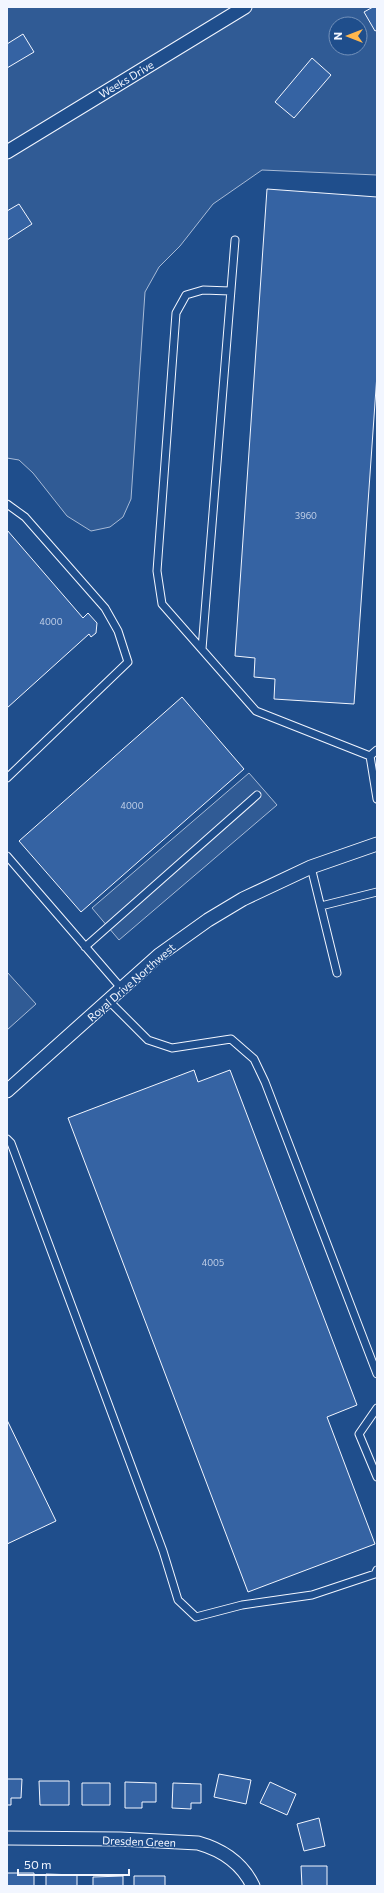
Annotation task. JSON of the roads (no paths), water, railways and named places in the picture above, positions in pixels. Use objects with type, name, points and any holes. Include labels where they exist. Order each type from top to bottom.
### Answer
[{"type":"street","name":"Weeks Drive","points":[[7,152],[245,7]]},
{"type":"street","name":"Royal Drive Northwest","points":[[7,1091],[159,955],[208,920],[243,899],[311,867],[377,844]]},
{"type":"street","name":"Dresden Green","points":[[7,1838],[198,1843],[210,1846],[225,1854],[240,1866],[254,1886]]},
{"type":"lane","points":[[202,649],[234,240]]},
{"type":"lane","points":[[230,291],[203,290],[186,295],[176,314],[157,571],[162,604],[256,711],[370,756]]},
{"type":"lane","points":[[7,504],[25,517],[105,608],[118,631],[128,662],[7,778]]},
{"type":"lane","points":[[370,756],[377,750]]},
{"type":"lane","points":[[370,756],[377,799]]},
{"type":"lane","points":[[85,947],[257,795]]},
{"type":"lane","points":[[7,856],[122,989]]},
{"type":"lane","points":[[311,867],[337,973]]},
{"type":"lane","points":[[321,906],[377,892]]},
{"type":"lane","points":[[108,1001],[148,1040],[172,1048],[231,1039],[254,1059],[268,1090],[377,1374]]},
{"type":"lane","points":[[7,1139],[11,1143],[163,1551],[178,1600],[196,1617],[242,1605],[312,1595],[375,1574],[377,1570]]},
{"type":"lane","points":[[377,1408],[359,1434],[377,1477]]}]
